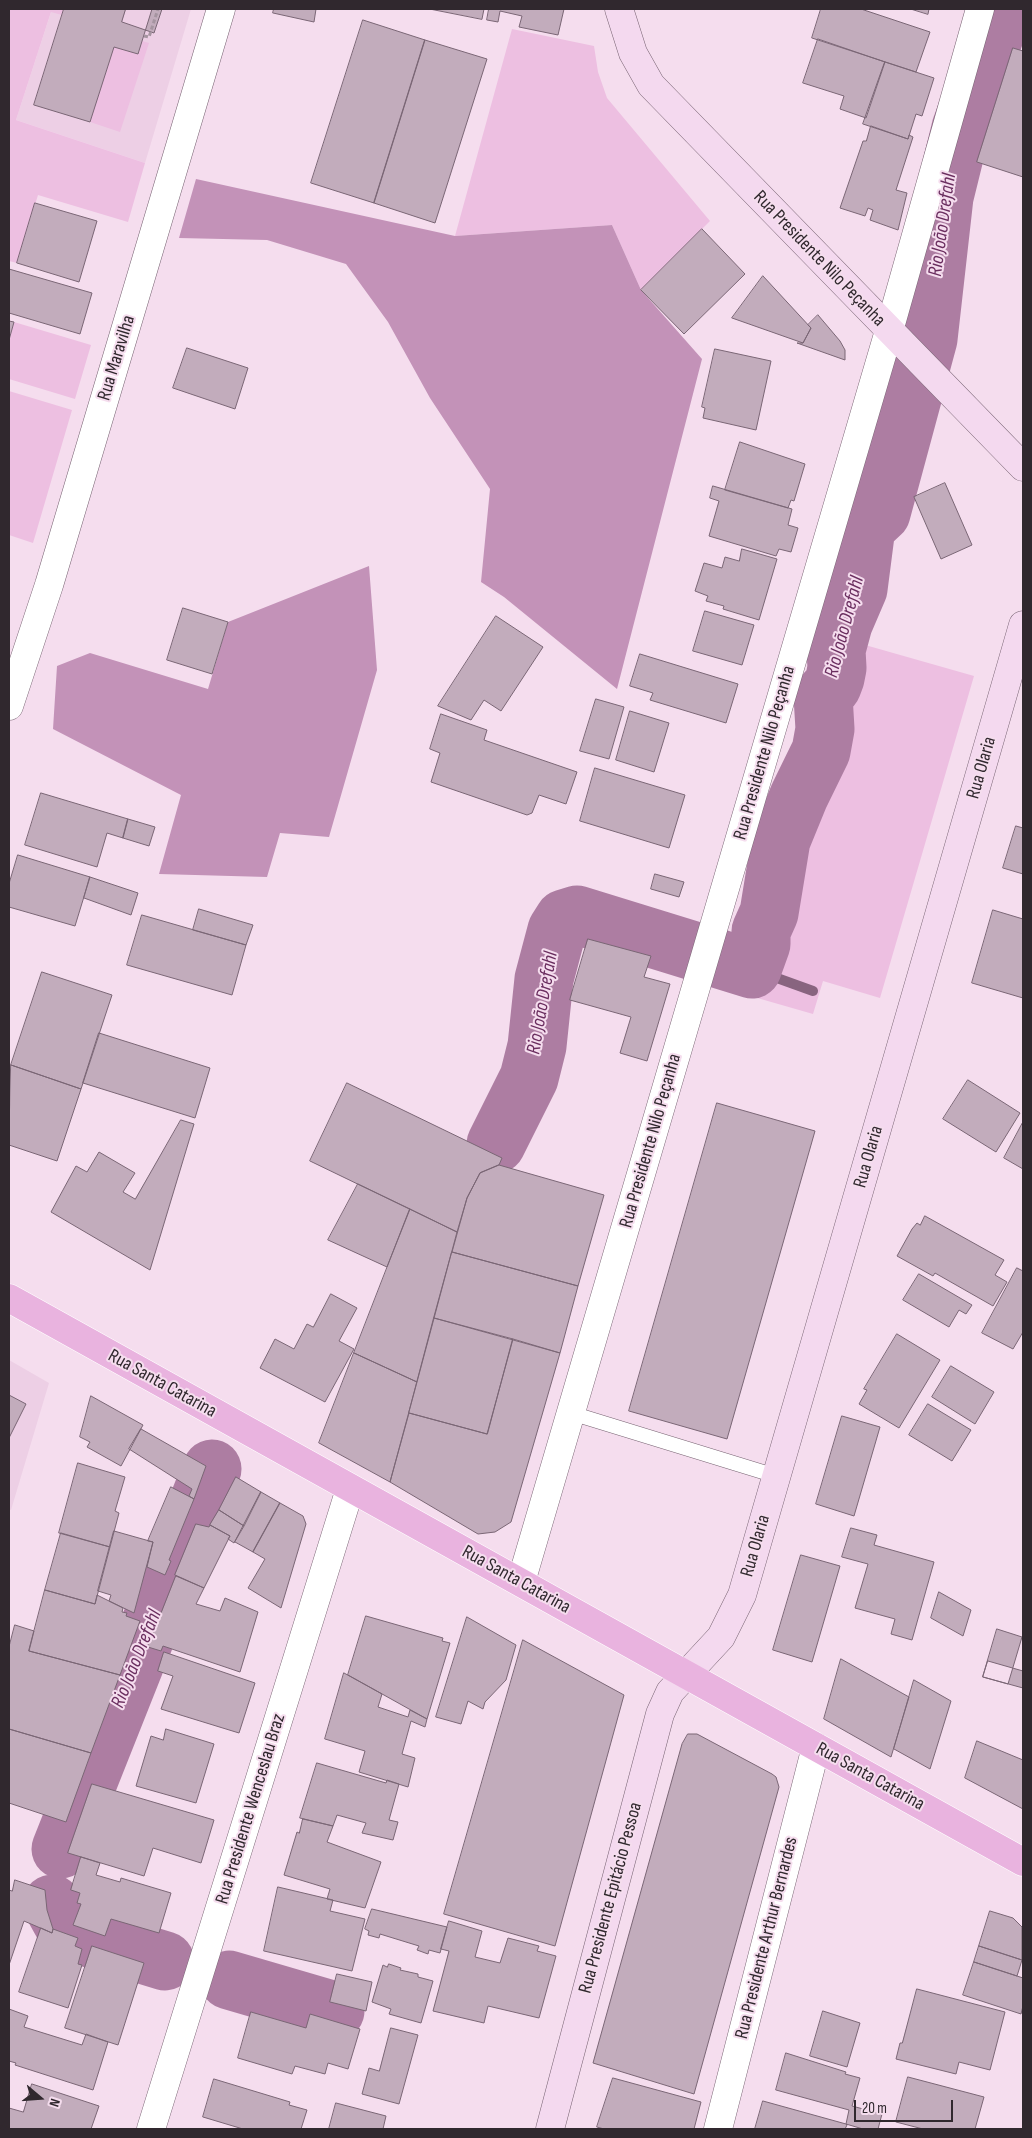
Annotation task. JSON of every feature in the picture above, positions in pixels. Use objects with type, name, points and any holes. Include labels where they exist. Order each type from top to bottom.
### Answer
[{"type":"main road","name":"Rua Santa Catarina","points":[[9,1298],[1023,1862]]},
{"type":"street","name":"Rua Maravilha","points":[[9,706],[49,585],[221,9]]},
{"type":"street","name":"Rua Presidente Nilo Peçanha","points":[[521,1582],[889,331],[651,85],[632,53],[619,9]]},
{"type":"street","points":[[980,9],[889,331],[1023,467]]},
{"type":"street","name":"Rua Olaria","points":[[687,1674],[721,1637],[742,1595],[1023,626]]},
{"type":"street","name":"Rua Presidente Wenceslau Braz","points":[[152,2129],[350,1489]]},
{"type":"street","name":"Rua Presidente Epitácio Pessoa","points":[[550,2129],[660,1714],[670,1692],[687,1674]]},
{"type":"street","name":"Rua Presidente Arthur Bernardes","points":[[718,2129],[816,1747]]},
{"type":"lane","points":[[571,1414],[776,1476]]},
{"type":"path","points":[[144,36],[149,38],[158,9]]},
{"type":"shaded area","points":[[9,9],[64,9],[62,15],[51,12],[16,120],[145,163],[128,222],[38,195],[17,263],[9,261]]},
{"type":"shaded area","points":[[52,9],[191,9],[145,163],[16,120]]},
{"type":"shaded area","points":[[512,29],[594,46],[598,72],[607,98],[710,221],[641,290],[612,225],[455,236]]},
{"type":"shaded area","points":[[142,41],[149,43],[120,132],[90,122],[114,47],[138,54]]},
{"type":"shaded area","points":[[196,179],[455,236],[612,225],[641,290],[702,359],[617,689],[504,597],[481,582],[490,489],[430,398],[388,322],[346,264],[267,240],[179,238]]},
{"type":"shaded area","points":[[14,322],[91,345],[75,399],[9,379],[9,340]]},
{"type":"shaded area","points":[[9,391],[72,410],[33,543],[9,535]]},
{"type":"shaded area","points":[[369,566],[377,670],[329,837],[280,833],[267,877],[159,874],[181,795],[53,729],[57,666],[90,653],[208,689],[228,622]]},
{"type":"shaded area","points":[[830,635],[974,676],[880,998],[823,981],[813,1014],[726,989]]},
{"type":"shaded area","points":[[9,1360],[49,1383],[11,1510],[9,1509]]},
{"type":"building","points":[[64,9],[152,9],[138,54],[114,47],[90,122],[34,105]]},
{"type":"building","points":[[126,9],[162,9],[154,33],[122,22]]},
{"type":"building","points":[[274,9],[316,9],[314,22],[273,13]]},
{"type":"building","points":[[430,9],[484,9],[482,19]]},
{"type":"building","points":[[489,9],[564,9],[558,35],[519,27],[522,16],[500,11],[498,22],[487,20]]},
{"type":"building","points":[[821,9],[861,9],[930,32],[916,72],[812,38]]},
{"type":"building","points":[[911,9],[929,9],[928,14]]},
{"type":"building","points":[[363,20],[425,40],[374,203],[311,183]]},
{"type":"building","points":[[818,39],[885,62],[866,118],[840,109],[844,96],[803,83]]},
{"type":"building","points":[[425,40],[487,59],[435,223],[374,203]]},
{"type":"building","points":[[1013,48],[1023,51],[1023,177],[977,162]]},
{"type":"building","points":[[885,62],[934,78],[922,116],[916,114],[908,139],[863,124]]},
{"type":"building","points":[[871,126],[908,139],[909,135],[913,137],[896,190],[907,193],[898,230],[870,220],[873,210],[868,208],[865,216],[840,208],[863,141],[866,141]]},
{"type":"building","points":[[35,203],[97,221],[79,282],[17,263]]},
{"type":"building","points":[[702,229],[745,274],[684,334],[641,290]]},
{"type":"building","points":[[9,269],[92,293],[80,334],[9,313]]},
{"type":"building","points":[[763,276],[811,328],[803,343],[732,318]]},
{"type":"building","points":[[818,315],[840,341],[845,350],[845,360],[797,343],[803,343],[811,328],[808,325]]},
{"type":"building","points":[[9,321],[14,322],[9,340]]},
{"type":"building","points":[[187,348],[248,368],[235,409],[173,388]]},
{"type":"building","points":[[715,349],[771,361],[756,430],[703,418],[705,408],[702,407]]},
{"type":"building","points":[[740,442],[805,464],[794,501],[791,500],[788,508],[725,490]]},
{"type":"building","points":[[945,483],[972,545],[941,559],[914,497]]},
{"type":"building","points":[[713,486],[792,509],[788,525],[798,528],[791,552],[779,549],[776,556],[709,536],[719,501],[710,498]]},
{"type":"building","points":[[742,549],[777,559],[759,620],[723,609],[724,606],[706,601],[708,596],[695,591],[704,563],[722,568],[725,557],[739,561]]},
{"type":"building","points":[[183,608],[228,622],[212,674],[167,660]]},
{"type":"building","points":[[705,611],[754,625],[742,665],[693,651]]},
{"type":"building","points":[[496,616],[543,647],[501,711],[484,700],[471,720],[438,706]]},
{"type":"building","points":[[640,654],[738,684],[726,723],[650,700],[653,693],[630,686]]},
{"type":"building","points":[[596,699],[624,707],[609,759],[580,751]]},
{"type":"building","points":[[630,711],[669,723],[654,772],[616,760]]},
{"type":"building","points":[[441,714],[487,730],[484,740],[577,772],[566,804],[539,795],[532,813],[527,815],[431,782],[440,753],[430,749]]},
{"type":"building","points":[[595,768],[685,795],[669,848],[580,821]]},
{"type":"building","points":[[41,793],[128,819],[123,838],[107,833],[97,867],[25,845]]},
{"type":"building","points":[[128,819],[155,827],[149,846],[123,838]]},
{"type":"building","points":[[1016,826],[1023,828],[1023,874],[1003,868]]},
{"type":"building","points":[[18,855],[90,877],[75,926],[9,907],[9,884]]},
{"type":"building","points":[[655,874],[684,882],[679,897],[651,889]]},
{"type":"building","points":[[90,877],[138,893],[131,915],[84,898]]},
{"type":"building","points":[[199,909],[253,925],[246,945],[193,930]]},
{"type":"building","points":[[993,910],[1023,919],[1023,998],[972,983]]},
{"type":"building","points":[[142,915],[246,945],[232,995],[127,965]]},
{"type":"building","points":[[588,939],[651,956],[644,977],[670,984],[647,1061],[620,1053],[631,1017],[570,1000]]},
{"type":"building","points":[[42,972],[112,995],[81,1089],[11,1065]]},
{"type":"building","points":[[99,1033],[210,1068],[195,1118],[83,1083]]},
{"type":"building","points":[[11,1065],[81,1089],[57,1161],[9,1145]]},
{"type":"building","points":[[968,1080],[1020,1113],[996,1152],[943,1119]]},
{"type":"building","points":[[347,1083],[502,1158],[499,1165],[480,1173],[467,1198],[457,1232],[310,1161]]},
{"type":"building","points":[[717,1103],[815,1131],[727,1439],[629,1411]]},
{"type":"building","points":[[181,1120],[194,1124],[150,1270],[51,1212],[76,1166],[87,1172],[99,1152],[135,1173],[123,1192],[135,1199]]},
{"type":"building","points":[[1023,1122],[1023,1169],[1004,1158]]},
{"type":"building","points":[[499,1165],[604,1195],[578,1286],[452,1252],[467,1198],[480,1173]]},
{"type":"building","points":[[358,1184],[410,1209],[387,1267],[328,1240]]},
{"type":"building","points":[[410,1209],[457,1232],[417,1382],[354,1353]]},
{"type":"building","points":[[925,1216],[1004,1260],[995,1275],[1007,1282],[993,1306],[935,1273],[933,1276],[897,1256],[912,1229],[917,1223],[920,1225]]},
{"type":"building","points":[[452,1252],[578,1286],[560,1353],[434,1318]]},
{"type":"building","points":[[1017,1268],[1023,1271],[1023,1332],[1013,1349],[982,1333]]},
{"type":"building","points":[[919,1274],[972,1305],[966,1314],[959,1310],[949,1327],[903,1300]]},
{"type":"building","points":[[331,1294],[357,1308],[339,1341],[354,1349],[325,1402],[260,1368],[275,1339],[294,1349],[307,1324],[313,1327]]},
{"type":"building","points":[[434,1318],[513,1339],[487,1434],[409,1413]]},
{"type":"building","points":[[897,1334],[940,1360],[899,1428],[859,1404],[867,1390],[864,1389]]},
{"type":"building","points":[[513,1339],[560,1353],[511,1522],[495,1532],[478,1534],[390,1482],[409,1413],[487,1434]]},
{"type":"building","points":[[354,1353],[417,1382],[390,1482],[319,1443]]},
{"type":"building","points":[[951,1366],[994,1392],[975,1424],[932,1397]]},
{"type":"building","points":[[9,1395],[26,1404],[9,1438]]},
{"type":"building","points":[[91,1396],[143,1425],[121,1466],[87,1447],[90,1442],[80,1437]]},
{"type":"building","points":[[928,1404],[971,1430],[952,1461],[909,1435]]},
{"type":"building","points":[[842,1416],[880,1427],[854,1516],[816,1504]]},
{"type":"building","points":[[141,1429],[206,1466],[194,1499],[189,1496],[192,1489],[129,1449]]},
{"type":"building","points":[[78,1463],[125,1477],[115,1511],[119,1513],[110,1547],[59,1533]]},
{"type":"building","points":[[236,1477],[261,1492],[244,1526],[219,1510]]},
{"type":"building","points":[[171,1487],[194,1499],[169,1560],[171,1561],[165,1575],[147,1567],[153,1542],[148,1541]]},
{"type":"building","points":[[261,1492],[280,1503],[253,1552],[235,1542]]},
{"type":"building","points":[[280,1503],[303,1516],[306,1524],[281,1608],[248,1588],[265,1559],[253,1552]]},
{"type":"building","points":[[219,1510],[244,1526],[234,1543],[228,1539],[230,1536],[210,1525]]},
{"type":"building","points":[[196,1524],[209,1527],[210,1525],[230,1536],[204,1588],[175,1575]]},
{"type":"building","points":[[851,1528],[877,1535],[874,1545],[934,1562],[912,1640],[891,1634],[895,1619],[855,1608],[868,1564],[842,1557]]},
{"type":"building","points":[[114,1531],[153,1542],[134,1613],[109,1601],[111,1595],[98,1591]]},
{"type":"building","points":[[61,1533],[110,1547],[95,1604],[45,1590]]},
{"type":"building","points":[[801,1555],[840,1566],[812,1662],[773,1650]]},
{"type":"building","points":[[176,1576],[204,1588],[196,1604],[220,1611],[225,1598],[258,1612],[240,1672],[163,1646],[161,1651],[148,1647]]},
{"type":"building","points":[[45,1590],[95,1604],[97,1595],[123,1608],[122,1612],[127,1613],[126,1616],[140,1621],[120,1675],[29,1651]]},
{"type":"building","points":[[939,1592],[971,1610],[963,1636],[931,1618]]},
{"type":"building","points":[[366,1616],[443,1638],[442,1641],[450,1643],[427,1719],[348,1675]]},
{"type":"building","points":[[467,1617],[516,1645],[506,1680],[485,1702],[483,1709],[468,1701],[461,1724],[436,1717]]},
{"type":"building","points":[[15,1625],[34,1631],[29,1651],[120,1675],[91,1753],[9,1729],[9,1647]]},
{"type":"building","points":[[997,1629],[1022,1637],[1008,1684],[983,1677]]},
{"type":"building","points":[[523,1640],[624,1695],[555,1946],[444,1914]]},
{"type":"building","points":[[164,1652],[255,1683],[239,1733],[161,1709],[173,1676],[158,1671]]},
{"type":"building","points":[[841,1659],[909,1697],[891,1757],[824,1719]]},
{"type":"building","points":[[988,1661],[1023,1671],[1023,1688],[983,1677]]},
{"type":"building","points":[[344,1673],[382,1694],[378,1707],[408,1717],[410,1710],[427,1719],[425,1727],[411,1721],[402,1754],[415,1758],[408,1787],[359,1772],[365,1751],[325,1739]]},
{"type":"building","points":[[914,1680],[951,1701],[930,1769],[894,1749]]},
{"type":"building","points":[[9,1729],[91,1753],[66,1822],[9,1803]]},
{"type":"building","points":[[166,1729],[214,1744],[196,1803],[136,1786],[151,1736],[163,1740]]},
{"type":"building","points":[[688,1734],[697,1734],[772,1774],[776,1777],[779,1787],[694,2094],[593,2063],[682,1744]]},
{"type":"building","points":[[977,1741],[1023,1760],[1023,1809],[965,1778]]},
{"type":"building","points":[[317,1763],[386,1783],[387,1780],[399,1784],[389,1820],[398,1822],[393,1840],[362,1833],[366,1823],[337,1815],[333,1826],[300,1818]]},
{"type":"building","points":[[92,1784],[214,1820],[201,1863],[153,1848],[144,1876],[68,1853]]},
{"type":"building","points":[[303,1819],[333,1826],[327,1842],[381,1862],[365,1908],[327,1899],[330,1889],[284,1875],[297,1832],[299,1833]]},
{"type":"building","points":[[81,1857],[100,1863],[96,1875],[120,1882],[121,1878],[171,1893],[159,1933],[111,1919],[105,1936],[73,1925],[81,1904],[77,1903],[80,1893],[71,1890]]},
{"type":"building","points":[[15,1880],[45,1890],[47,1910],[53,1929],[52,1933],[24,1921],[9,1965],[9,1890],[12,1891]]},
{"type":"building","points":[[278,1887],[333,1900],[330,1911],[365,1919],[352,1971],[264,1951]]},
{"type":"building","points":[[372,1909],[447,1927],[440,1953],[429,1950],[428,1954],[417,1950],[419,1946],[380,1934],[379,1938],[368,1935],[369,1931],[365,1929]]},
{"type":"building","points":[[990,1911],[1013,1918],[1022,1927],[1022,1960],[979,1946]]},
{"type":"building","points":[[449,1921],[482,1931],[475,1957],[500,1963],[508,1938],[539,1946],[537,1951],[556,1956],[539,2018],[488,2006],[484,2023],[433,2011],[449,1951],[441,1949]]},
{"type":"building","points":[[41,1928],[52,1933],[53,1929],[78,1938],[75,1946],[82,1949],[78,1964],[82,1965],[68,2008],[19,1992]]},
{"type":"building","points":[[92,1946],[144,1963],[118,2045],[65,2028]]},
{"type":"building","points":[[979,1946],[1022,1960],[1017,1976],[974,1962]]},
{"type":"building","points":[[974,1962],[1023,1978],[1023,2006],[1021,2014],[963,1995]]},
{"type":"building","points":[[389,1964],[401,1968],[400,1970],[418,1974],[418,1977],[433,1981],[421,2023],[389,2014],[391,2009],[372,2002],[383,1965],[387,1967]]},
{"type":"building","points":[[337,1974],[372,1982],[366,2011],[330,2002]]},
{"type":"building","points":[[917,1989],[1005,2012],[990,2070],[959,2062],[956,2074],[896,2059]]},
{"type":"building","points":[[9,2009],[28,2016],[24,2027],[82,2045],[86,2034],[108,2042],[93,2090],[15,2065],[16,2063],[9,2061]]},
{"type":"building","points":[[823,2011],[860,2023],[847,2067],[810,2056]]},
{"type":"building","points":[[251,2012],[306,2028],[310,2014],[360,2029],[348,2069],[328,2063],[325,2074],[295,2066],[292,2074],[238,2058]]},
{"type":"building","points":[[391,2028],[418,2035],[399,2104],[362,2094],[369,2068],[379,2071]]},
{"type":"building","points":[[786,2053],[860,2078],[852,2106],[882,2114],[878,2129],[863,2129],[846,2124],[849,2110],[776,2090]]},
{"type":"building","points":[[908,2077],[984,2097],[975,2129],[923,2129],[896,2122]]},
{"type":"building","points":[[613,2078],[701,2102],[694,2129],[604,2129],[597,2127]]},
{"type":"building","points":[[214,2079],[290,2102],[289,2105],[307,2110],[301,2129],[243,2129],[203,2117]]},
{"type":"building","points":[[32,2084],[99,2106],[91,2129],[9,2129],[9,2108],[23,2112]]},
{"type":"building","points":[[763,2101],[847,2125],[845,2129],[755,2129]]},
{"type":"building","points":[[336,2103],[386,2116],[383,2129],[329,2129]]},
{"type":"waterway","name":"Rio João Drefahl","points":[[496,1144],[529,1078],[537,1046],[544,979],[557,930],[564,919],[577,915],[752,969],[761,944],[761,931],[769,913],[781,840],[799,796],[821,751],[825,729],[823,696],[832,686],[835,678],[837,668],[836,650],[843,624],[858,589],[866,527],[881,513],[928,339],[944,197],[961,128],[1004,9]]},
{"type":"waterway","points":[[752,969],[813,991]]},
{"type":"waterway","name":"Rio João Drefahl","points":[[61,1849],[212,1469]]},
{"type":"waterway","name":"Rio João Drefahl","points":[[52,1904],[67,1931],[165,1961]]},
{"type":"waterway","name":"Rio João Drefahl","points":[[229,1980],[335,2011]]}]
